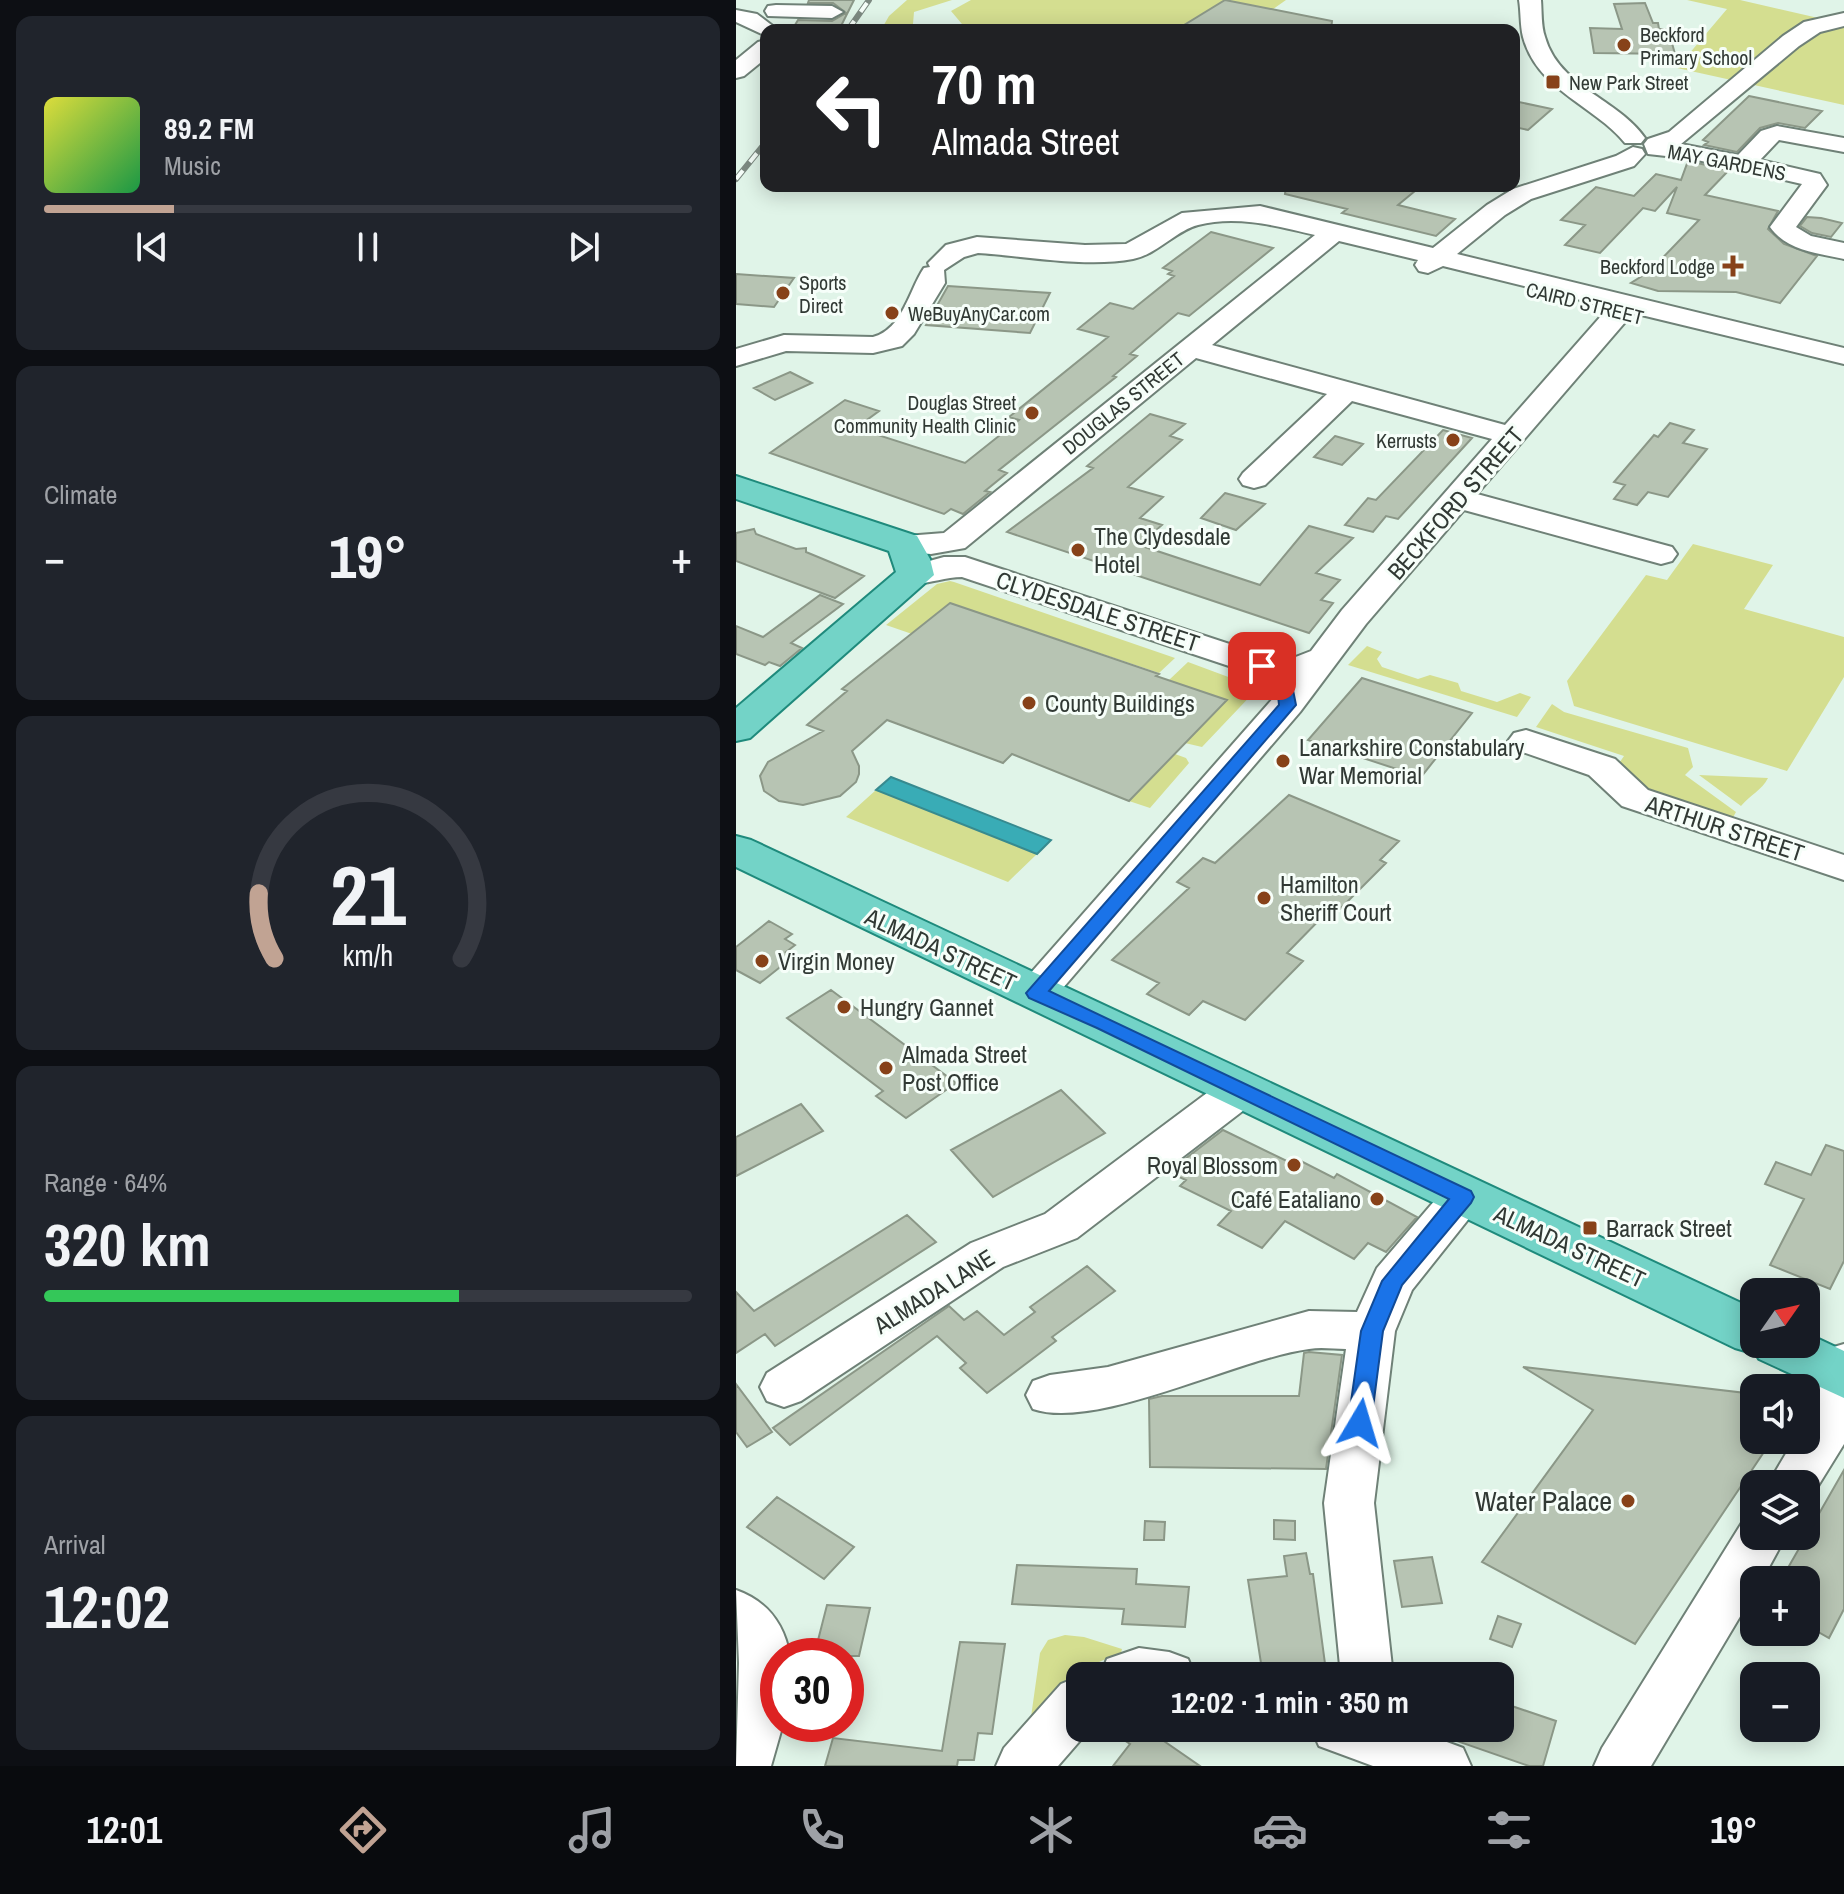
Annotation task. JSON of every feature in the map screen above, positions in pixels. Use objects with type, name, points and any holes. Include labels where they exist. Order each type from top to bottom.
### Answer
[{"type":"main road","points":[[736,487],[909,560],[736,729]]},
{"type":"main road","name":"ALMADA STREET","points":[[736,850],[1740,1326]]},
{"type":"main road","points":[[1809,1358],[1843,1373]]},
{"type":"street","points":[[1530,0],[1534,36],[1540,54],[1561,78],[1645,146]]},
{"type":"street","points":[[765,16],[832,12]]},
{"type":"street","points":[[1432,262],[1496,210],[1522,194],[1625,161],[1645,146],[1677,137],[1791,41],[1812,27],[1844,19]]},
{"type":"street","points":[[736,84],[746,78],[736,72],[760,52]]},
{"type":"street","points":[[1744,163],[1769,136],[1777,133],[1844,145]]},
{"type":"street","name":"MAY GARDENS","points":[[1645,146],[1693,152],[1811,179],[1815,185],[1783,227],[1788,235],[1803,241],[1844,251]]},
{"type":"street","name":"CAIRD STREET","points":[[736,358],[784,343],[873,345],[892,340],[911,317],[932,283],[937,268],[955,251],[977,245],[1085,253],[1129,252],[1146,246],[1184,221],[1229,214],[1432,262],[1618,314],[1844,356]]},
{"type":"street","name":"DOUGLAS STREET","points":[[959,554],[1191,348],[1329,236]]},
{"type":"street","name":"CAIRD STREET","points":[[1618,314],[1636,323],[1669,323],[1844,366]]},
{"type":"street","name":"BECKFORD STREET","points":[[1036,993],[1288,705],[1354,617],[1618,314]]},
{"type":"street","points":[[1191,348],[1514,436]]},
{"type":"street","points":[[1254,479],[1346,391]]},
{"type":"street","points":[[1459,499],[1661,554]]},
{"type":"street","name":"CLYDESDALE STREET","points":[[909,560],[944,567],[959,554],[1262,666],[1296,668],[1323,658]]},
{"type":"street","points":[[1262,666],[1285,683],[1288,705]]},
{"type":"street","name":"ARTHUR STREET","points":[[1526,741],[1602,767],[1635,798],[1844,868]]},
{"type":"street","name":"ALMADA LANE","points":[[784,1387],[987,1255],[1061,1226],[1242,1089]]},
{"type":"street","points":[[1366,1662],[1349,1503],[1372,1331],[1393,1281],[1464,1197]]},
{"type":"street","points":[[1050,1395],[1108,1387],[1309,1330],[1372,1331]]},
{"type":"street","points":[[1802,1470],[1838,1412],[1843,1373]]},
{"type":"street","points":[[1621,1766],[1752,1550]]},
{"type":"street","points":[[736,1613],[748,1620],[763,1646],[766,1680],[744,1766]]},
{"type":"street","points":[[1023,1766],[1066,1717]]},
{"type":"street","points":[[1361,1742],[1444,1766]]},
{"type":"green space","points":[[907,0],[952,0],[914,12],[913,24],[884,24]]},
{"type":"green space","points":[[971,0],[1286,0],[1252,24],[962,24],[951,11]]},
{"type":"green space","points":[[1687,0],[1740,0],[1827,20],[1844,12],[1844,105],[1677,68],[1727,9]]},
{"type":"green space","points":[[1693,544],[1773,565],[1744,609],[1844,637],[1844,677],[1787,771],[1574,706],[1567,681],[1646,575],[1667,580]]},
{"type":"green space","points":[[950,581],[1175,658],[1159,673],[950,603],[912,634],[886,625],[937,584]]},
{"type":"green space","points":[[1367,646],[1382,652],[1377,659],[1382,667],[1418,679],[1430,675],[1458,683],[1461,691],[1497,702],[1520,693],[1531,697],[1517,717],[1348,665]]},
{"type":"green space","points":[[1188,662],[1258,688],[1202,747],[1185,743],[1227,700],[1169,680]]},
{"type":"green space","points":[[1552,704],[1564,712],[1688,748],[1693,767],[1685,775],[1736,812],[1731,821],[1640,793],[1615,769],[1624,756],[1536,727]]},
{"type":"green space","points":[[1175,754],[1186,758],[1189,763],[1150,808],[1129,801]]},
{"type":"green space","points":[[1699,775],[1768,778],[1741,806]]},
{"type":"green space","points":[[876,790],[1037,854],[1008,882],[846,817]]},
{"type":"green space","points":[[1065,1635],[1084,1637],[1122,1649],[1121,1653],[1100,1662],[1066,1662],[1066,1684],[1034,1720],[1031,1717],[1040,1653],[1048,1640]]},
{"type":"water","points":[[891,777],[1051,840],[1037,854],[876,790]]},
{"type":"building","points":[[809,0],[854,0],[842,24],[796,24],[798,20],[832,21],[846,13],[833,3],[808,3]]},
{"type":"building","points":[[1225,0],[1332,21],[1332,24],[1186,24]]},
{"type":"building","points":[[1645,3],[1653,23],[1658,23],[1659,29],[1668,29],[1675,54],[1594,53],[1590,28],[1622,29],[1614,4]]},
{"type":"building","points":[[1749,96],[1822,111],[1805,128],[1778,123],[1760,128],[1737,152],[1704,145],[1708,142],[1703,140]]},
{"type":"building","points":[[1520,102],[1552,109],[1528,130],[1520,128]]},
{"type":"building","points":[[1688,161],[1729,170],[1705,195],[1778,211],[1768,229],[1784,244],[1817,256],[1780,303],[1736,292],[1658,291],[1631,283],[1650,271],[1699,220],[1667,213],[1677,187],[1655,211],[1643,208],[1600,253],[1565,245],[1585,225],[1561,220],[1596,187],[1634,196],[1656,174],[1681,180]]},
{"type":"building","points":[[1414,192],[1398,205],[1455,219],[1436,236],[1342,213],[1347,209],[1285,194]]},
{"type":"building","points":[[1807,217],[1842,223],[1831,237],[1812,233],[1800,226]]},
{"type":"building","points":[[1211,232],[1273,248],[1189,316],[1178,313],[1130,354],[1137,356],[1113,376],[1116,377],[999,470],[1007,473],[963,514],[951,509],[944,514],[770,453],[845,400],[879,411],[856,428],[965,463],[1019,420],[1009,417],[1108,337],[1078,329],[1110,303],[1133,309],[1174,276],[1168,274],[1172,271],[1163,268]]},
{"type":"building","points":[[736,274],[794,278],[774,307],[736,304]]},
{"type":"building","points":[[948,286],[1050,293],[1030,333],[926,325]]},
{"type":"building","points":[[790,372],[812,383],[775,400],[754,388]]},
{"type":"building","points":[[1150,414],[1185,424],[1170,436],[1182,440],[1128,487],[1163,497],[1140,518],[1162,525],[1139,545],[1260,585],[1309,526],[1353,538],[1316,573],[1340,580],[1321,600],[1333,603],[1309,633],[1007,532],[1093,468],[1087,466]]},
{"type":"building","points":[[1670,423],[1694,430],[1683,443],[1707,449],[1668,497],[1648,492],[1637,505],[1614,499],[1625,485],[1614,482],[1654,435],[1658,437]]},
{"type":"building","points":[[1443,430],[1472,438],[1398,519],[1386,516],[1373,532],[1345,525],[1368,498],[1376,500]]},
{"type":"building","points":[[1335,436],[1363,444],[1342,465],[1314,457]]},
{"type":"building","points":[[1225,493],[1265,504],[1236,530],[1201,518]]},
{"type":"building","points":[[754,529],[756,534],[796,549],[806,548],[806,552],[864,576],[835,598],[736,561],[736,533]]},
{"type":"building","points":[[820,595],[843,604],[791,643],[802,648],[780,666],[769,662],[765,665],[736,654],[736,626],[763,637]]},
{"type":"building","name":"County Buildings","points":[[950,603],[1227,700],[1129,801],[1012,754],[1003,763],[887,720],[852,751],[859,774],[856,782],[840,796],[803,805],[779,801],[764,791],[760,776],[768,762],[823,731],[807,725],[847,691],[842,689]]},
{"type":"building","points":[[1362,678],[1472,713],[1421,777],[1308,740]]},
{"type":"building","name":"Hamilton Sheriff Court","points":[[1289,795],[1399,841],[1380,860],[1386,863],[1337,912],[1330,909],[1287,953],[1303,961],[1245,1020],[1203,1001],[1189,1015],[1147,994],[1159,983],[1112,960],[1189,888],[1177,882],[1203,858],[1215,863]]},
{"type":"building","name":"Virgin Money","points":[[769,921],[792,934],[785,939],[795,945],[786,952],[794,956],[760,983],[736,970],[736,947]]},
{"type":"building","points":[[831,990],[956,1083],[906,1118],[876,1096],[883,1091],[787,1018]]},
{"type":"building","points":[[1061,1090],[1105,1133],[993,1197],[951,1150]]},
{"type":"building","points":[[801,1104],[823,1131],[736,1176],[736,1137]]},
{"type":"building","points":[[1223,1130],[1295,1165],[1299,1160],[1334,1178],[1337,1174],[1417,1217],[1386,1252],[1368,1243],[1354,1259],[1285,1221],[1262,1248],[1218,1225],[1231,1211],[1180,1186],[1186,1180],[1168,1172]]},
{"type":"building","points":[[1826,1145],[1844,1151],[1844,1261],[1830,1289],[1820,1285],[1820,1278],[1802,1278],[1770,1265],[1804,1199],[1765,1184],[1776,1162],[1811,1175]]},
{"type":"building","points":[[907,1215],[936,1242],[775,1346],[765,1334],[736,1353],[736,1292],[754,1311]]},
{"type":"building","points":[[1087,1266],[1115,1291],[1052,1337],[1056,1341],[987,1393],[960,1368],[966,1363],[937,1336],[790,1445],[773,1428],[949,1306],[964,1320],[977,1311],[1004,1335],[1035,1312],[1030,1307]]},
{"type":"building","points":[[1304,1353],[1342,1355],[1326,1469],[1150,1467],[1149,1399],[1162,1396],[1299,1396]]},
{"type":"building","name":"Water Palace","points":[[1523,1367],[1740,1392],[1740,1454],[1763,1454],[1752,1470],[1740,1470],[1740,1488],[1635,1644],[1482,1562],[1593,1410]]},
{"type":"building","points":[[736,1384],[772,1432],[747,1447],[736,1432]]},
{"type":"building","points":[[1844,1470],[1844,1609],[1829,1638],[1820,1633],[1820,1566],[1789,1566],[1798,1550],[1820,1550],[1820,1512]]},
{"type":"building","points":[[777,1497],[854,1547],[824,1579],[747,1527]]},
{"type":"building","points":[[1274,1520],[1295,1521],[1295,1540],[1274,1539]]},
{"type":"building","points":[[1145,1521],[1165,1522],[1164,1540],[1144,1540]]},
{"type":"building","points":[[1306,1553],[1310,1574],[1313,1574],[1325,1662],[1261,1662],[1248,1580],[1287,1576],[1284,1556]]},
{"type":"building","points":[[1432,1557],[1442,1603],[1402,1607],[1394,1561]]},
{"type":"building","points":[[1017,1565],[1137,1569],[1136,1584],[1189,1587],[1185,1627],[1122,1624],[1124,1609],[1012,1604]]},
{"type":"building","points":[[827,1605],[870,1608],[863,1638],[819,1638]]},
{"type":"building","points":[[1498,1616],[1521,1624],[1512,1647],[1490,1639]]},
{"type":"building","points":[[960,1642],[1005,1644],[992,1734],[978,1733],[974,1760],[958,1760],[957,1766],[825,1766],[832,1742],[864,1742],[942,1751]]},
{"type":"building","points":[[1514,1707],[1556,1721],[1543,1766],[1529,1766],[1460,1742],[1514,1742]]},
{"type":"building","points":[[1127,1742],[1165,1742],[1200,1766],[1113,1766],[1130,1744]]},
{"type":"railway","points":[[852,24],[869,0]]},
{"type":"railway","points":[[736,179],[760,149]]},
{"type":"place","name":"Beckford Primary School","points":[[1624,45]]},
{"type":"place","name":"New Park Street","points":[[1553,82]]},
{"type":"place","name":"Beckford Lodge","points":[[1733,266]]},
{"type":"place","name":"Sports Direct","points":[[783,293]]},
{"type":"place","name":"WeBuyAnyCar.com","points":[[892,313]]},
{"type":"place","name":"Douglas Street Community Health Clinic","points":[[1032,413]]},
{"type":"place","name":"Kerrusts","points":[[1453,440]]},
{"type":"place","name":"The Clydesdale Hotel","points":[[1078,550]]},
{"type":"place","name":"County Buildings","points":[[1029,703]]},
{"type":"place","name":"Lanarkshire Constabulary War Memorial","points":[[1283,761]]},
{"type":"place","name":"Hamilton Sheriff Court","points":[[1264,898]]},
{"type":"place","name":"Virgin Money","points":[[762,961]]},
{"type":"place","name":"Hungry Gannet","points":[[844,1007]]},
{"type":"place","name":"Almada Street Post Office","points":[[886,1068]]},
{"type":"place","name":"Royal Blossom","points":[[1294,1165]]},
{"type":"place","name":"Café Eataliano","points":[[1377,1199]]},
{"type":"place","name":"Barrack Street","points":[[1590,1228]]},
{"type":"place","name":"Water Palace","points":[[1628,1501]]},
{"type":"route","points":[[1262,666],[1285,683],[1288,705],[1036,993],[1464,1197],[1393,1281],[1372,1331],[1360,1423]]}]
